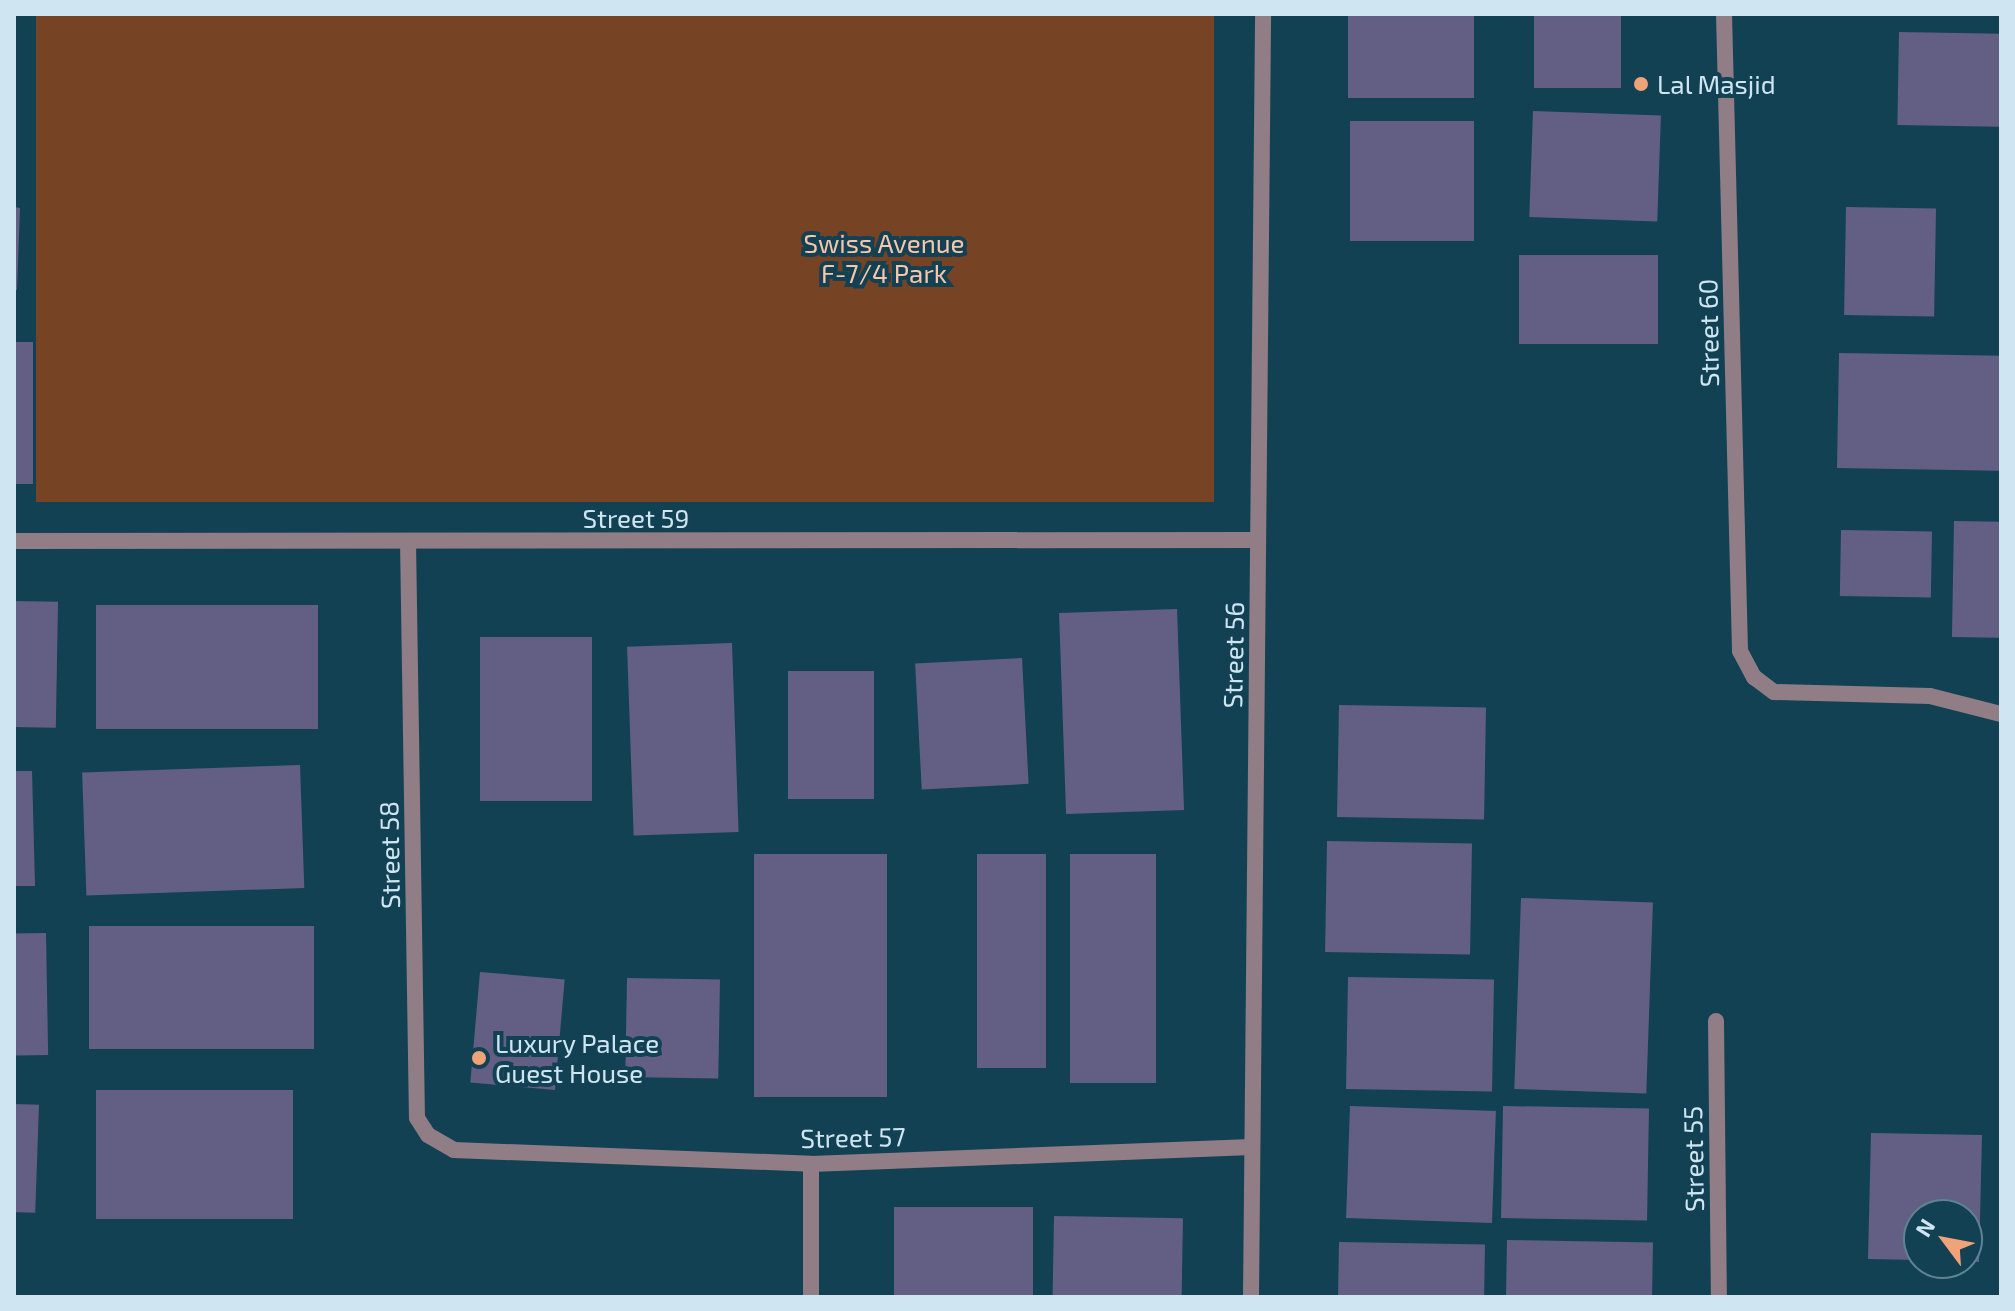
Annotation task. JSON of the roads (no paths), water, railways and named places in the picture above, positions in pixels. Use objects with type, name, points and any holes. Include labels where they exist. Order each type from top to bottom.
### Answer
[{"type":"street","name":"Street 56","points":[[1251,1297],[1263,14]]},
{"type":"street","name":"Street 60","points":[[1724,14],[1740,651],[1754,677],[1774,692],[1930,696],[2001,714]]},
{"type":"street","name":"Street 59","points":[[14,541],[1258,540]]},
{"type":"street","name":"Street 58","points":[[408,541],[417,1118],[428,1135],[454,1150]]},
{"type":"street","name":"Street 55","points":[[1716,1021],[1719,1297]]},
{"type":"street","name":"Street 57","points":[[454,1150],[811,1164],[1252,1147]]},
{"type":"street","points":[[811,1164],[811,1297]]},
{"type":"place","name":"Lal Masjid","points":[[1641,84]]},
{"type":"place","name":"Luxury Palace Guest House","points":[[479,1058]]},
{"type":"park label","name":"Swiss Avenue F-7/4 Park","points":[[884,258]]}]
